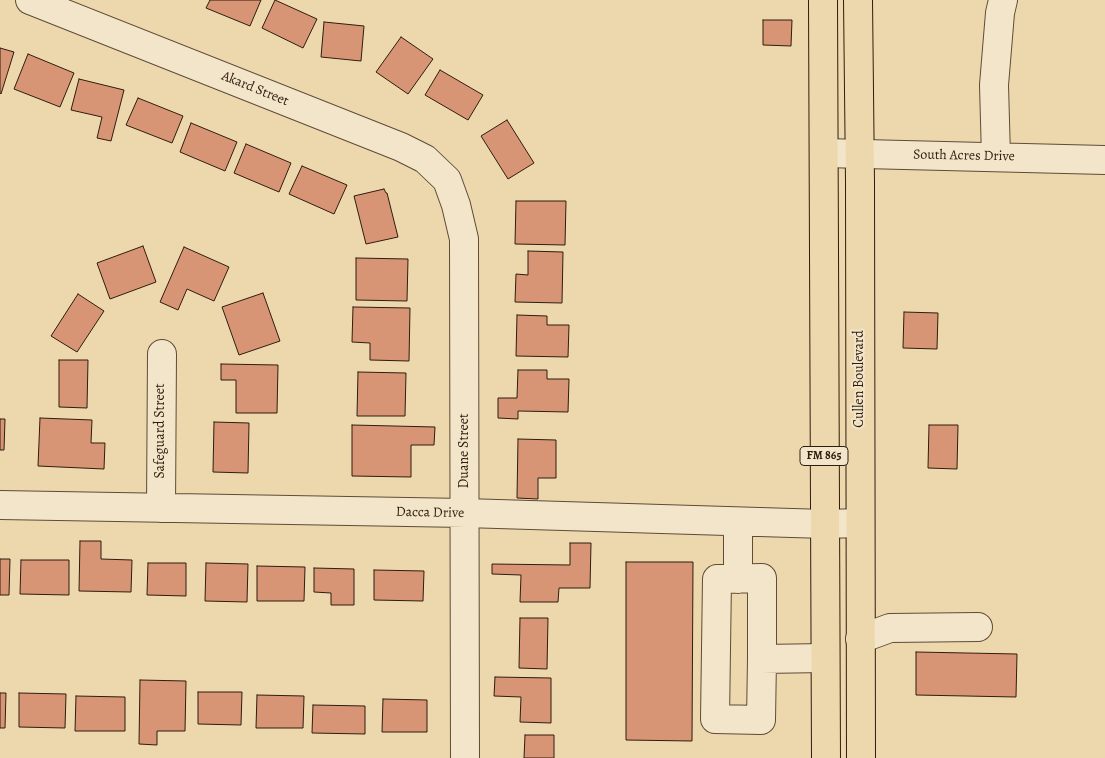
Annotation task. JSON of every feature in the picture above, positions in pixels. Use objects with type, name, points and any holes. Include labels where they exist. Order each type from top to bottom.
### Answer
[{"type":"main road","name":"FM 865","points":[[822,0],[826,758]]},
{"type":"main road","name":"Cullen Boulevard","points":[[858,0],[861,758]]},
{"type":"street","name":"Akard Street","points":[[30,0],[401,147],[425,159],[447,180],[456,205]]},
{"type":"street","points":[[996,157],[994,85],[1000,13],[1003,0]]},
{"type":"street","name":"South Acres Drive","points":[[824,153],[1105,160]]},
{"type":"street","name":"Duane Street","points":[[456,205],[464,239],[465,758]]},
{"type":"street","name":"Safeguard Street","points":[[161,508],[162,354]]},
{"type":"street","name":"Dacca Drive","points":[[0,505],[466,514],[824,524],[860,523]]},
{"type":"street","points":[[738,522],[738,579]]},
{"type":"street","points":[[762,578],[762,659],[761,720],[715,719],[717,579],[762,578]]},
{"type":"street","points":[[860,639],[890,628],[978,627]]},
{"type":"street","points":[[762,659],[825,658]]},
{"type":"building","points":[[210,0],[261,0],[250,26],[206,8]]},
{"type":"building","points":[[275,0],[317,19],[303,48],[262,28]]},
{"type":"building","points":[[763,20],[792,20],[791,46],[763,45]]},
{"type":"building","points":[[324,22],[364,26],[361,61],[321,57]]},
{"type":"building","points":[[401,37],[433,59],[408,94],[376,72]]},
{"type":"building","points":[[0,48],[14,52],[1,94],[0,93]]},
{"type":"building","points":[[28,54],[74,73],[60,107],[14,89]]},
{"type":"building","points":[[440,70],[483,95],[468,120],[425,95]]},
{"type":"building","points":[[79,79],[124,90],[111,141],[97,138],[102,117],[71,110]]},
{"type":"building","points":[[138,98],[183,116],[172,143],[126,125]]},
{"type":"building","points":[[507,120],[534,163],[508,179],[481,136]]},
{"type":"building","points":[[191,123],[237,142],[225,171],[180,152]]},
{"type":"building","points":[[246,144],[291,163],[279,192],[234,173]]},
{"type":"building","points":[[302,166],[347,185],[334,214],[289,194]]},
{"type":"building","points":[[384,189],[387,193],[398,237],[366,244],[354,196]]},
{"type":"building","points":[[516,201],[566,201],[565,245],[515,244]]},
{"type":"building","points":[[143,246],[156,282],[110,299],[97,263]]},
{"type":"building","points":[[184,247],[229,267],[214,301],[187,289],[178,310],[160,302]]},
{"type":"building","points":[[528,251],[563,252],[562,303],[515,302],[516,274],[528,275]]},
{"type":"building","points":[[356,258],[408,259],[407,301],[356,300]]},
{"type":"building","points":[[263,293],[280,341],[239,355],[222,307]]},
{"type":"building","points":[[78,294],[104,311],[77,352],[51,336]]},
{"type":"building","points":[[353,307],[410,308],[409,361],[370,360],[370,343],[352,342]]},
{"type":"building","points":[[904,312],[938,313],[937,349],[903,348]]},
{"type":"building","points":[[517,315],[547,316],[547,325],[569,325],[568,357],[516,356]]},
{"type":"building","points":[[59,360],[88,360],[87,408],[59,407]]},
{"type":"building","points":[[221,364],[278,365],[277,413],[236,413],[236,380],[221,380]]},
{"type":"building","points":[[518,370],[547,370],[547,379],[569,379],[568,412],[518,411],[518,419],[498,418],[498,398],[517,398]]},
{"type":"building","points":[[358,372],[406,373],[405,416],[357,416]]},
{"type":"building","points":[[40,418],[92,420],[91,443],[105,443],[104,469],[38,466]]},
{"type":"building","points":[[0,419],[5,419],[4,450],[0,450]]},
{"type":"building","points":[[214,422],[249,423],[248,473],[213,472]]},
{"type":"building","points":[[352,425],[435,427],[434,445],[411,445],[411,477],[352,476]]},
{"type":"building","points":[[929,425],[958,425],[957,469],[928,468]]},
{"type":"building","points":[[518,439],[556,440],[556,478],[538,478],[538,499],[517,498]]},
{"type":"building","points":[[80,541],[101,541],[101,559],[132,560],[131,592],[79,591]]},
{"type":"building","points":[[570,543],[591,543],[590,588],[559,588],[558,602],[520,602],[521,575],[492,574],[492,564],[570,565]]},
{"type":"building","points":[[0,559],[10,559],[9,595],[0,595]]},
{"type":"building","points":[[21,560],[69,560],[69,595],[20,594]]},
{"type":"building","points":[[626,562],[693,562],[692,741],[626,740]]},
{"type":"building","points":[[148,563],[186,563],[186,596],[147,595]]},
{"type":"building","points":[[206,563],[248,564],[247,602],[205,601]]},
{"type":"building","points":[[257,566],[305,567],[304,601],[257,601]]},
{"type":"building","points":[[314,568],[354,569],[354,605],[331,605],[331,593],[314,592]]},
{"type":"building","points":[[374,570],[424,571],[423,601],[374,600]]},
{"type":"building","points":[[520,618],[548,618],[547,669],[519,668]]},
{"type":"building","points":[[916,652],[1017,654],[1016,697],[916,695]]},
{"type":"building","points":[[495,677],[551,678],[551,723],[520,722],[521,697],[494,696]]},
{"type":"building","points":[[140,680],[186,681],[185,731],[157,731],[157,745],[139,744]]},
{"type":"building","points":[[198,692],[242,692],[241,725],[198,724]]},
{"type":"building","points":[[0,693],[6,693],[5,728],[0,728]]},
{"type":"building","points":[[19,693],[66,694],[65,728],[19,727]]},
{"type":"building","points":[[257,695],[304,696],[303,728],[256,728]]},
{"type":"building","points":[[76,696],[125,697],[125,731],[75,731]]},
{"type":"building","points":[[383,699],[427,700],[427,732],[382,732]]},
{"type":"building","points":[[313,705],[365,706],[365,734],[312,733]]},
{"type":"building","points":[[525,735],[554,735],[554,758],[524,758]]}]
